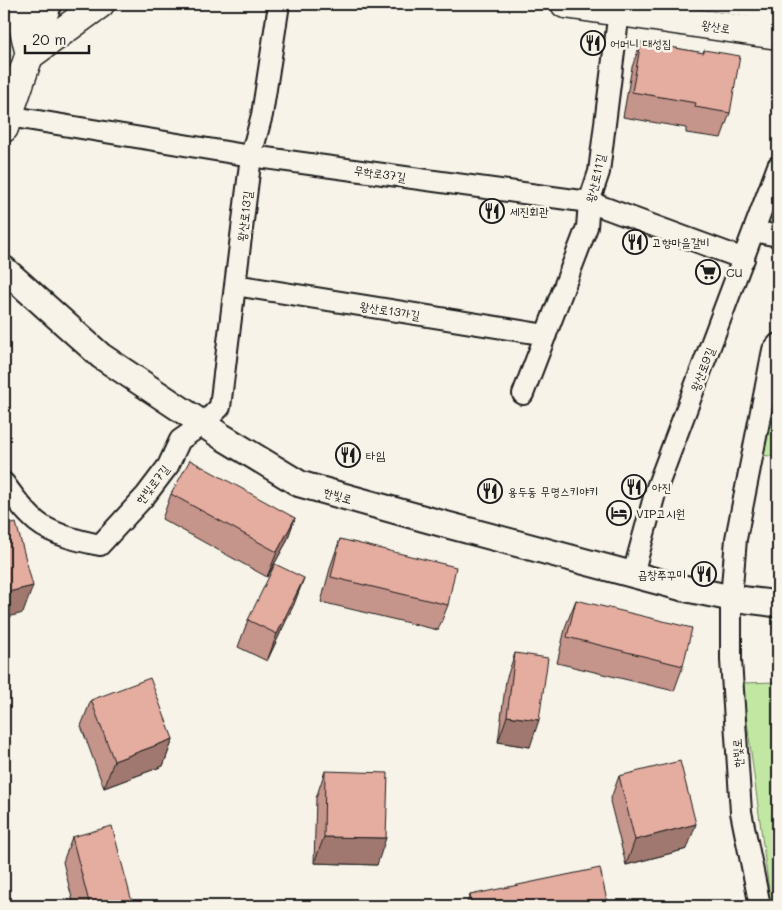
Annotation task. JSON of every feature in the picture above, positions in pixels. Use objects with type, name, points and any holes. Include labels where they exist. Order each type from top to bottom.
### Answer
[{"type":"main road","points":[[18,4],[30,55]]},
{"type":"main road","points":[[6,122],[47,4]]},
{"type":"main road","points":[[30,55],[100,4]]},
{"type":"main road","name":"왕산로","points":[[565,4],[778,36]]},
{"type":"street","name":"왕산로13길","points":[[203,424],[220,407],[251,156],[262,115],[279,4]]},
{"type":"street","name":"왕산로11길","points":[[523,394],[587,227],[588,202],[599,172],[619,11]]},
{"type":"street","name":"무학로37길","points":[[6,122],[588,202],[744,259]]},
{"type":"street","name":"왕산로9길","points":[[633,574],[656,490],[778,166]]},
{"type":"street","points":[[754,231],[778,236]]},
{"type":"street","name":"한빛로","points":[[4,270],[101,356],[203,424],[300,484],[633,574],[731,598],[778,604]]},
{"type":"street","name":"왕산로13가길","points":[[235,285],[546,335]]},
{"type":"street","name":"한빛로","points":[[760,906],[741,812],[731,660],[731,598],[736,539],[773,350],[778,344]]},
{"type":"street","name":"한빛로7길","points":[[4,483],[20,505],[39,524],[68,538],[100,545],[146,495],[168,466],[180,440],[203,424]]},
{"type":"lane","points":[[701,4],[778,17]]},
{"type":"green space","points":[[778,358],[778,457],[753,454]]},
{"type":"green space","points":[[778,682],[778,906],[771,906],[742,683]]},
{"type":"building","points":[[641,42],[704,53],[704,50],[740,56],[730,113],[695,107],[696,103],[632,92]]},
{"type":"building","points":[[190,460],[295,518],[277,552],[171,494]]},
{"type":"building","points":[[16,523],[33,586],[4,593],[4,526]]},
{"type":"building","points":[[340,539],[456,567],[448,605],[331,577]]},
{"type":"building","points":[[275,564],[304,578],[277,634],[248,620]]},
{"type":"building","points":[[576,600],[692,628],[683,666],[567,637]]},
{"type":"building","points":[[515,653],[548,658],[539,720],[507,716]]},
{"type":"building","points":[[150,678],[173,739],[114,761],[91,700]]},
{"type":"building","points":[[680,761],[696,824],[635,840],[619,776]]},
{"type":"building","points":[[325,771],[388,773],[386,838],[324,837]]},
{"type":"building","points":[[112,826],[133,906],[90,906],[72,837]]},
{"type":"building","points":[[600,868],[608,906],[472,906],[470,895]]},
{"type":"place","name":"어머니 대성집","points":[[593,43]]},
{"type":"place","name":"세진회관","points":[[492,211]]},
{"type":"place","name":"고향마을갈비","points":[[635,242]]},
{"type":"place","name":"CU","points":[[708,272]]},
{"type":"place","name":"타임","points":[[348,455]]},
{"type":"place","name":"아진","points":[[634,487]]},
{"type":"place","name":"용두동 무명스키야키","points":[[490,491]]},
{"type":"place","name":"VIP고시원","points":[[619,513]]},
{"type":"place","name":"곱창쭈꾸미","points":[[704,574]]}]
